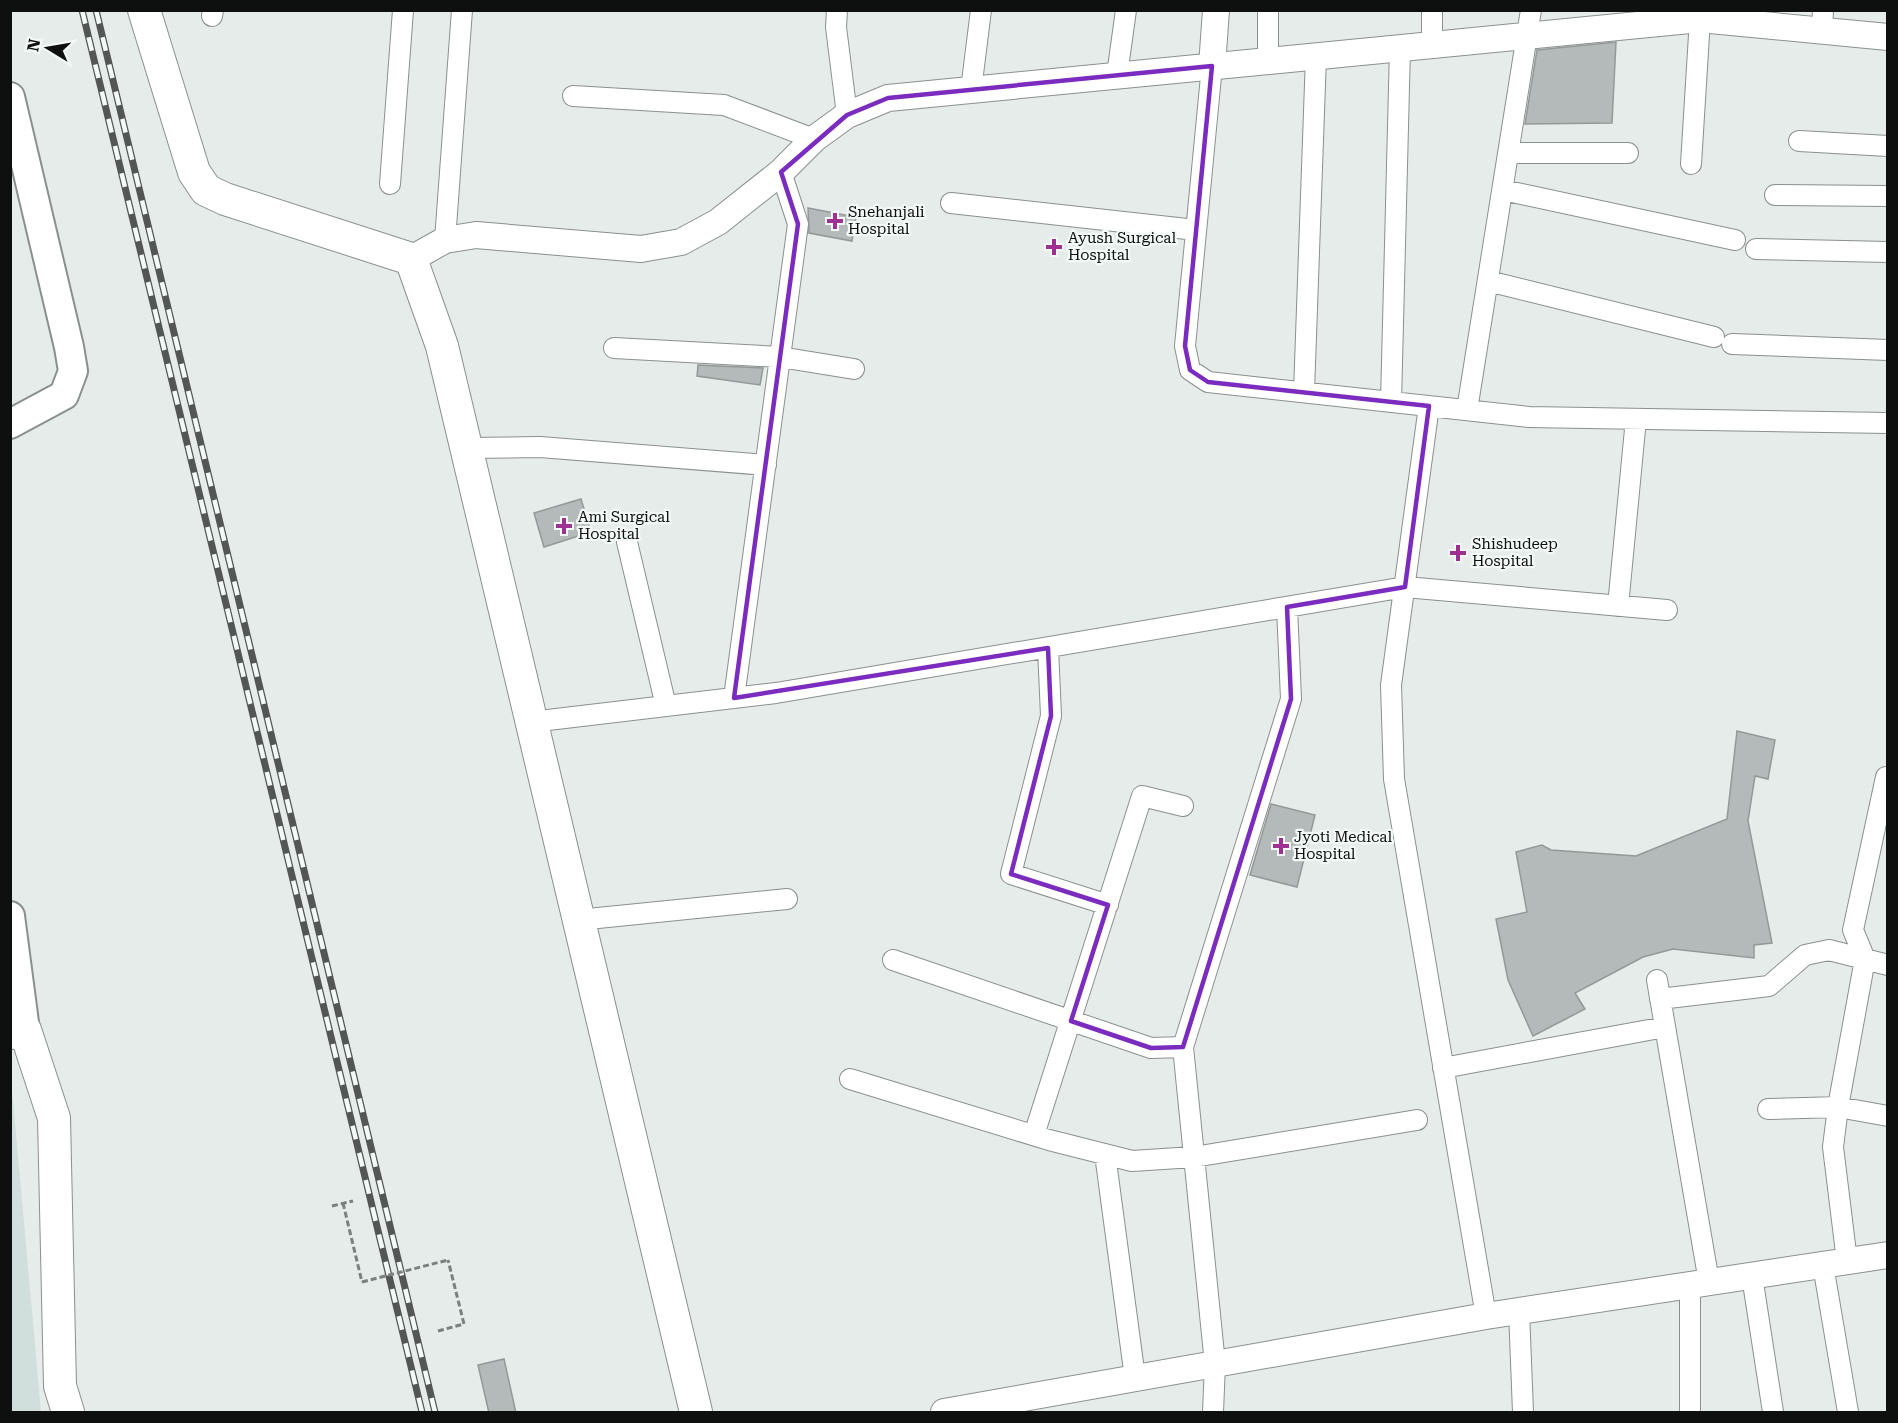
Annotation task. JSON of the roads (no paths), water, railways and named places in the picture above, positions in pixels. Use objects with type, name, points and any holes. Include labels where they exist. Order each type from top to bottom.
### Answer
[{"type":"main road","points":[[144,10],[194,172],[206,190],[225,199],[411,259],[442,346],[696,1413]]},
{"type":"main road","points":[[10,97],[73,371],[64,395],[10,424]]},
{"type":"main road","points":[[10,916],[18,1031],[54,1118],[60,1386],[68,1413]]},
{"type":"street","points":[[390,184],[403,10]]},
{"type":"street","points":[[445,240],[462,10]]},
{"type":"street","points":[[837,10],[836,27],[847,115]]},
{"type":"street","points":[[971,90],[981,10]]},
{"type":"street","points":[[1117,75],[1126,10]]},
{"type":"street","points":[[1216,10],[1185,346],[1190,370],[1208,382],[1529,417],[1887,423]]},
{"type":"street","points":[[1268,10],[1268,60]]},
{"type":"street","points":[[1432,10],[1432,44]]},
{"type":"street","points":[[1691,164],[1700,20]]},
{"type":"street","points":[[411,259],[445,240],[476,235],[641,249],[681,242],[718,222],[781,172],[814,139],[847,115],[888,98],[1400,48],[1432,44],[1529,23],[1822,20],[1887,37]]},
{"type":"street","points":[[1467,410],[1529,23]]},
{"type":"street","points":[[1391,402],[1400,48]]},
{"type":"street","points":[[1304,392],[1316,56]]},
{"type":"street","points":[[573,96],[724,105],[814,139]]},
{"type":"street","points":[[1799,141],[1887,146]]},
{"type":"street","points":[[1509,153],[1628,153]]},
{"type":"street","points":[[734,698],[798,224],[781,172]]},
{"type":"street","points":[[1503,190],[1735,240]]},
{"type":"street","points":[[1775,195],[1887,196]]},
{"type":"street","points":[[951,203],[1197,230]]},
{"type":"street","points":[[1756,249],[1887,252]]},
{"type":"street","points":[[1488,282],[1723,340],[1887,350]]},
{"type":"street","points":[[614,348],[780,357],[854,369]]},
{"type":"street","points":[[1430,406],[1392,685],[1394,779],[1486,1316]]},
{"type":"street","points":[[1618,606],[1636,419]]},
{"type":"street","points":[[466,448],[540,447],[766,465]]},
{"type":"street","points":[[627,542],[666,706]]},
{"type":"street","points":[[531,722],[777,693],[1405,588],[1666,610]]},
{"type":"street","points":[[1213,1413],[1215,1364],[1183,1047],[1291,699],[1287,607]]},
{"type":"street","points":[[1048,648],[1051,716],[1011,874],[1108,905]]},
{"type":"street","points":[[1845,1412],[1835,1263],[1833,1147],[1865,959],[1853,930],[1886,777]]},
{"type":"street","points":[[1034,1135],[1143,796],[1183,806]]},
{"type":"street","points":[[578,921],[787,898]]},
{"type":"street","points":[[1690,1413],[1700,1284],[1659,990],[1769,986],[1804,955],[1829,950],[1887,965]]},
{"type":"street","points":[[893,960],[1151,1048],[1183,1047]]},
{"type":"street","points":[[1443,1068],[1665,1027]]},
{"type":"street","points":[[850,1079],[1034,1135],[1132,1161],[1194,1157],[1417,1120]]},
{"type":"street","points":[[1768,1109],[1838,1107],[1887,1116]]},
{"type":"street","points":[[1105,1154],[1135,1378]]},
{"type":"street","points":[[944,1413],[1486,1316],[1887,1255]]},
{"type":"street","points":[[1752,1276],[1773,1413]]},
{"type":"street","points":[[1519,1311],[1523,1413]]},
{"type":"railway","points":[[82,10],[422,1412]]},
{"type":"railway","points":[[96,10],[435,1412]]},
{"type":"place","name":"Snehanjali Hospital","points":[[835,221]]},
{"type":"place","name":"Ayush Surgical Hospital","points":[[1054,247]]},
{"type":"place","name":"Ami Surgical Hospital","points":[[564,526]]},
{"type":"place","name":"Shishudeep Hospital","points":[[1458,553]]},
{"type":"place","name":"Jyoti Medical Hospital","points":[[1281,846]]}]
